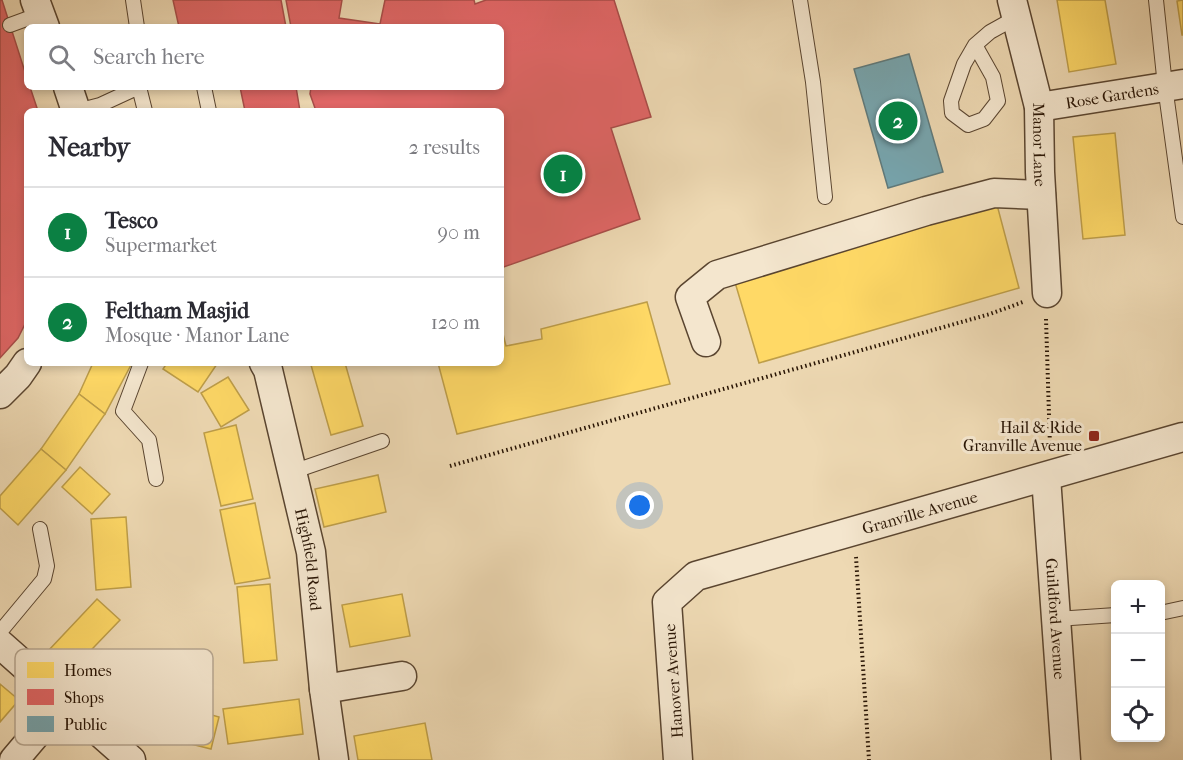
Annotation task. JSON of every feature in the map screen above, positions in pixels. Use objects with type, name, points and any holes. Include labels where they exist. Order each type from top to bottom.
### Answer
[{"type":"street","name":"Manor Lane","points":[[1014,8],[1039,107],[1047,293]]},
{"type":"street","name":"Rose Gardens","points":[[1039,107],[1174,85]]},
{"type":"street","points":[[69,90],[75,108]]},
{"type":"street","points":[[706,342],[690,297],[717,275],[926,211],[994,193],[1041,195]]},
{"type":"street","points":[[0,394],[25,366]]},
{"type":"street","name":"Highfield Road","points":[[266,366],[311,552],[324,689],[334,760]]},
{"type":"street","name":"Granville Avenue","points":[[667,602],[696,576],[1183,437]]},
{"type":"street","name":"Guildford Avenue","points":[[1046,477],[1066,760]]},
{"type":"street","name":"Hanover Avenue","points":[[667,602],[678,760]]},
{"type":"street","points":[[0,644],[15,657]]},
{"type":"street","points":[[324,689],[402,676]]},
{"type":"street","points":[[14,760],[27,745]]},
{"type":"street","points":[[114,745],[131,760]]},
{"type":"lane","points":[[133,0],[137,24]]},
{"type":"lane","points":[[800,0],[813,82],[825,197]]},
{"type":"lane","points":[[1156,0],[1174,85],[1183,217]]},
{"type":"lane","points":[[975,45],[993,77],[998,101],[984,119],[968,125],[952,113],[951,101],[964,64],[975,45],[1014,8]]},
{"type":"lane","points":[[10,25],[40,14]]},
{"type":"lane","points":[[88,108],[132,90]]},
{"type":"lane","points":[[140,90],[144,108]]},
{"type":"lane","points":[[205,90],[208,108]]},
{"type":"lane","points":[[140,366],[123,411],[149,440],[156,479]]},
{"type":"lane","points":[[292,472],[382,441]]},
{"type":"lane","points":[[0,632],[44,579],[47,567],[40,529]]},
{"type":"lane","points":[[1165,612],[1183,608]]},
{"type":"lane","points":[[1056,619],[1111,615]]},
{"type":"path","points":[[450,466],[990,314],[1047,293],[1045,335],[1050,443],[1046,477]]},
{"type":"path","points":[[862,528],[856,556],[869,760]]},
{"type":"building: Homes","points":[[1057,0],[1105,0],[1116,64],[1069,72]]},
{"type":"building: Homes","points":[[1183,0],[1183,35],[1182,35],[1177,1]]},
{"type":"building: Homes","points":[[1115,133],[1125,235],[1083,239],[1073,137]]},
{"type":"building: Homes","points":[[996,201],[1019,288],[759,363],[734,279]]},
{"type":"building: Homes","points":[[647,302],[670,384],[457,434],[439,366],[504,366],[504,338],[506,346],[542,339],[541,329]]},
{"type":"building: Homes","points":[[92,366],[130,366],[105,414],[79,394]]},
{"type":"building: Homes","points":[[165,366],[216,366],[198,392],[163,369]]},
{"type":"building: Homes","points":[[311,366],[346,366],[363,426],[331,435]]},
{"type":"building: Homes","points":[[228,377],[249,410],[221,427],[201,393]]},
{"type":"building: Homes","points":[[79,394],[105,414],[66,470],[41,449]]},
{"type":"building: Homes","points":[[236,425],[253,499],[221,506],[204,433]]},
{"type":"building: Homes","points":[[41,449],[66,470],[18,525],[0,508],[0,496]]},
{"type":"building: Homes","points":[[80,467],[110,494],[92,514],[62,487]]},
{"type":"building: Homes","points":[[378,475],[386,512],[324,527],[315,489]]},
{"type":"building: Homes","points":[[255,503],[270,578],[235,584],[220,510]]},
{"type":"building: Homes","points":[[126,517],[131,587],[96,590],[91,519]]},
{"type":"building: Homes","points":[[270,584],[277,660],[244,663],[237,587]]},
{"type":"building: Homes","points":[[402,594],[410,636],[350,647],[342,605]]},
{"type":"building: Homes","points":[[97,599],[120,620],[92,649],[50,649]]},
{"type":"building: Homes","points":[[0,684],[15,697],[15,705],[0,722]]},
{"type":"building: Homes","points":[[299,699],[303,734],[228,744],[223,709]]},
{"type":"building: Homes","points":[[213,715],[219,717],[213,741]]},
{"type":"building: Homes","points":[[425,723],[432,760],[358,760],[354,736]]},
{"type":"building: Homes","points":[[195,745],[212,745],[211,749]]},
{"type":"building: Shops","points":[[0,0],[2,0],[24,69],[24,90],[31,90],[37,108],[24,108],[24,326],[18,338],[0,358]]},
{"type":"building: Shops","points":[[173,0],[281,0],[285,24],[178,24]]},
{"type":"building: Shops","points":[[286,0],[342,0],[339,18],[380,24],[290,24]]},
{"type":"building: Shops","points":[[385,0],[474,0],[475,4],[486,0],[614,0],[651,117],[611,128],[640,219],[504,267],[504,108],[315,108],[311,90],[504,90],[504,24],[380,24]]},
{"type":"building: Shops","points":[[241,90],[296,90],[300,108],[244,108]]},
{"type":"building: Public","points":[[909,54],[943,172],[888,188],[854,69]]},
{"type":"place","name":"Feltham Masjid","points":[[898,121]]},
{"type":"place","name":"Tesco","points":[[563,174]]},
{"type":"place","name":"Hail & Ride Granville Avenue","points":[[1094,436]]}]
